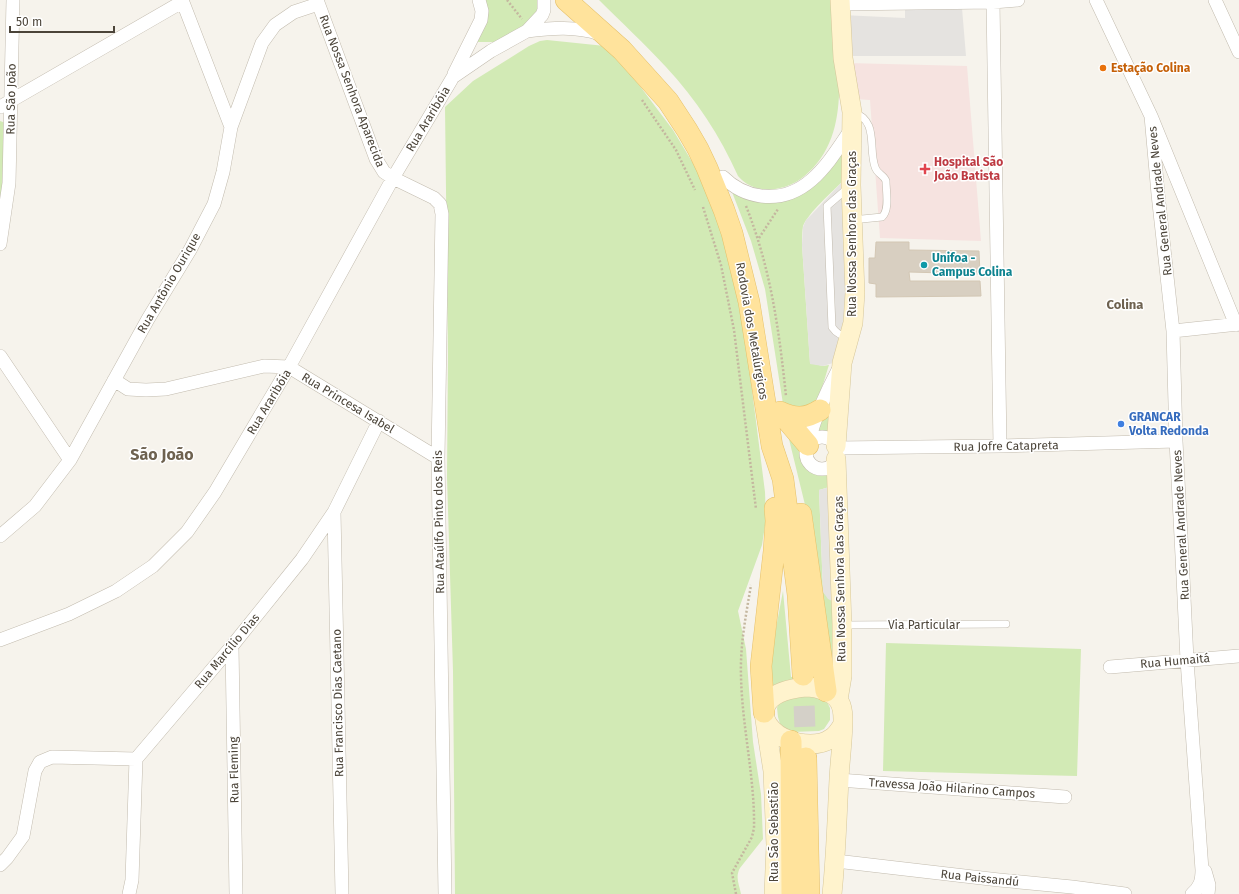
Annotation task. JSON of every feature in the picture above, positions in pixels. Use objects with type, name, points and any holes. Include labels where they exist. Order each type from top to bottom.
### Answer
[{"type":"main road","name":"Rodovia dos Metalúrgicos","points":[[566,0],[610,39],[645,74],[675,111],[698,149],[716,187],[732,233],[749,302],[779,444],[798,595],[803,676]]},
{"type":"main road","name":"Rodovia dos Metalúrgicos","points":[[579,0],[639,53],[673,92],[696,124],[723,177],[752,258],[764,312],[780,412],[779,444]]},
{"type":"main road","points":[[780,412],[795,418],[803,418],[820,410]]},
{"type":"main road","points":[[780,412],[809,444]]},
{"type":"main road","points":[[779,444],[802,520],[832,696]]},
{"type":"main road","points":[[764,716],[761,666],[776,535],[779,444]]},
{"type":"main road","points":[[788,740],[792,894]]},
{"type":"main road","points":[[806,758],[809,894]]},
{"type":"street","name":"Rua São João","points":[[0,244],[10,182],[6,104],[13,0]]},
{"type":"street","name":"Rua Araribóia","points":[[0,640],[69,614],[109,594],[153,566],[187,532],[215,492],[289,367],[393,178],[453,77],[481,20],[482,11],[479,0]]},
{"type":"street","points":[[528,30],[542,15],[544,10],[544,0]]},
{"type":"street","points":[[840,2],[993,2],[1018,0]]},
{"type":"street","name":"Rua General Andrade Neves","points":[[1096,0],[1151,116],[1237,324]]},
{"type":"street","points":[[1215,0],[1239,52]]},
{"type":"street","points":[[6,104],[182,1],[231,127]]},
{"type":"street","name":"Rua Antônio Ourique","points":[[0,536],[35,506],[70,460],[148,319],[190,250],[214,204],[223,172],[231,127],[262,43],[275,24],[294,12],[318,2]]},
{"type":"street","name":"Rua Nossa Senhora Aparecida","points":[[318,2],[376,159],[384,172],[393,178]]},
{"type":"street","name":"Rua Nossa Senhora das Graças","points":[[809,444],[820,410],[842,363],[850,336],[855,306],[851,185],[852,120],[843,58],[840,2]]},
{"type":"street","points":[[993,2],[1000,446]]},
{"type":"street","points":[[528,30],[571,28],[586,30],[610,39]]},
{"type":"street","name":"Rua Araribóia","points":[[453,77],[491,51],[528,30]]},
{"type":"street","name":"Rua General Andrade Neves","points":[[1151,116],[1173,331],[1176,441],[1187,660],[1202,862],[1202,880],[1200,886],[1192,894]]},
{"type":"street","name":"Rua Nossa Senhora das Graças","points":[[723,177],[730,184],[747,193],[766,196],[789,193],[805,185],[816,176],[830,160],[852,120]]},
{"type":"street","name":"Rua Ataúlfo Pinto dos Reis","points":[[393,178],[434,198],[440,204],[442,214],[438,458],[445,894]]},
{"type":"street","points":[[1173,331],[1237,324]]},
{"type":"street","points":[[0,356],[70,460]]},
{"type":"street","name":"Rua Nossa Senhora das Graças","points":[[832,696],[842,676],[842,625],[836,451],[842,363]]},
{"type":"street","name":"Rua Princesa Isabel","points":[[114,380],[128,389],[166,389],[264,366],[289,367],[438,458]]},
{"type":"street","name":"Rua Marcílio Dias","points":[[136,759],[232,646],[302,559],[334,512],[379,421]]},
{"type":"street","points":[[815,438],[829,439],[836,451],[830,467],[820,469],[815,467],[807,460],[806,455],[809,444],[815,438]]},
{"type":"street","name":"Rua Jofre Catapreta","points":[[836,451],[1176,441]]},
{"type":"street","name":"Rua Francisco Dias Caetano","points":[[334,512],[342,894]]},
{"type":"street","name":"Rua Fleming","points":[[232,646],[236,894]]},
{"type":"street","name":"Rua Humaitá","points":[[1110,667],[1239,656]]},
{"type":"street","points":[[832,894],[836,861],[843,718],[842,711],[832,696],[808,687],[793,688],[775,696],[768,702],[764,716],[778,735],[788,740],[804,743],[823,743],[837,735],[842,726]]},
{"type":"street","name":"Rua São Sebastião","points":[[764,716],[773,771],[776,845],[774,894]]},
{"type":"street","name":"Rua São Sebastião","points":[[773,771],[788,740]]},
{"type":"street","points":[[0,865],[23,836],[35,771],[40,762],[52,757],[136,759],[132,880],[129,894]]},
{"type":"street","name":"Travessa João Hilarino Campos","points":[[839,780],[1065,797]]},
{"type":"street","name":"Rua Paissandú","points":[[836,861],[991,880],[1072,887],[1125,894]]},
{"type":"street","name":"Rua General Andrade Neves","points":[[1202,862],[1209,885],[1208,894]]},
{"type":"lane","points":[[852,120],[861,116],[870,125],[875,169],[885,178],[886,181],[886,207],[885,214],[882,217],[852,220]]},
{"type":"lane","points":[[850,336],[840,335],[835,332],[832,327],[827,206],[851,185]]},
{"type":"lane","name":"Via Particular","points":[[842,625],[1006,624]]},
{"type":"path","points":[[507,0],[528,30]]},
{"type":"path","points":[[640,97],[676,150],[696,190]]},
{"type":"path","points":[[759,239],[789,193]]},
{"type":"path","points":[[701,203],[721,265],[734,330],[757,512]]},
{"type":"path","points":[[736,894],[732,873],[754,833],[741,669],[744,632],[752,580]]},
{"type":"shaded area","points":[[905,7],[962,8],[966,56],[844,56],[842,15],[905,18]]},
{"type":"shaded area","name":"Hospital São João Batista","points":[[847,63],[967,66],[981,241],[880,238],[870,100],[855,99]]},
{"type":"shaded area","points":[[843,181],[847,315],[833,363],[823,366],[810,364],[802,245],[803,227],[806,220]]},
{"type":"shaded area","points":[[833,486],[834,602],[828,599],[823,592],[819,490]]},
{"type":"green space","points":[[485,0],[540,0],[540,9],[525,27],[497,42],[477,42]]},
{"type":"green space","points":[[599,0],[837,0],[839,36],[839,102],[834,130],[829,144],[822,156],[806,175],[798,181],[785,187],[768,190],[747,184],[738,176],[715,132],[677,79],[658,58]]},
{"type":"green space","points":[[547,40],[605,46],[627,69],[673,130],[706,185],[734,272],[744,327],[765,492],[766,519],[762,545],[738,611],[746,649],[753,742],[761,794],[763,839],[740,868],[738,881],[741,894],[455,894],[453,671],[447,477],[448,356],[445,107],[473,81],[529,46],[540,41]]},
{"type":"green space","points":[[0,121],[6,123],[8,131],[0,210]]},
{"type":"green space","points":[[845,146],[843,181],[815,209],[803,226],[802,245],[810,363],[823,366],[829,365],[819,395],[808,410],[783,404],[765,289],[751,241],[732,192],[781,200]]},
{"type":"green space","points":[[838,375],[834,437],[824,434],[814,435]]},
{"type":"green space","points":[[787,431],[801,442],[803,455],[807,466],[814,472],[827,472],[833,486],[819,490],[823,592],[834,602],[835,656],[832,682],[808,517]]},
{"type":"green space","points":[[804,572],[821,682],[772,691],[772,654],[783,591],[791,677],[813,675]]},
{"type":"green space","points":[[886,643],[1081,649],[1077,776],[883,771]]},
{"type":"green space","points":[[810,696],[827,702],[830,708],[830,720],[824,729],[819,731],[791,732],[780,724],[777,708],[780,701],[785,698]]},
{"type":"building","name":"Unifoa - Campus Colina","points":[[876,242],[909,242],[909,250],[979,251],[980,274],[909,272],[910,281],[980,281],[981,296],[876,297],[876,284],[869,283],[869,258],[875,258]]},
{"type":"tunnel","points":[[803,675],[806,758]]},
{"type":"place","name":"Estação Colina","points":[[1103,68]]},
{"type":"place","name":"Hospital São João Batista","points":[[925,169]]},
{"type":"place","name":"Unifoa - Campus Colina","points":[[924,265]]},
{"type":"place","name":"GRANCAR Volta Redonda","points":[[1121,424]]},
{"type":"district","name":"Colina","points":[[1125,304]]},
{"type":"district","name":"São João","points":[[162,454]]}]
